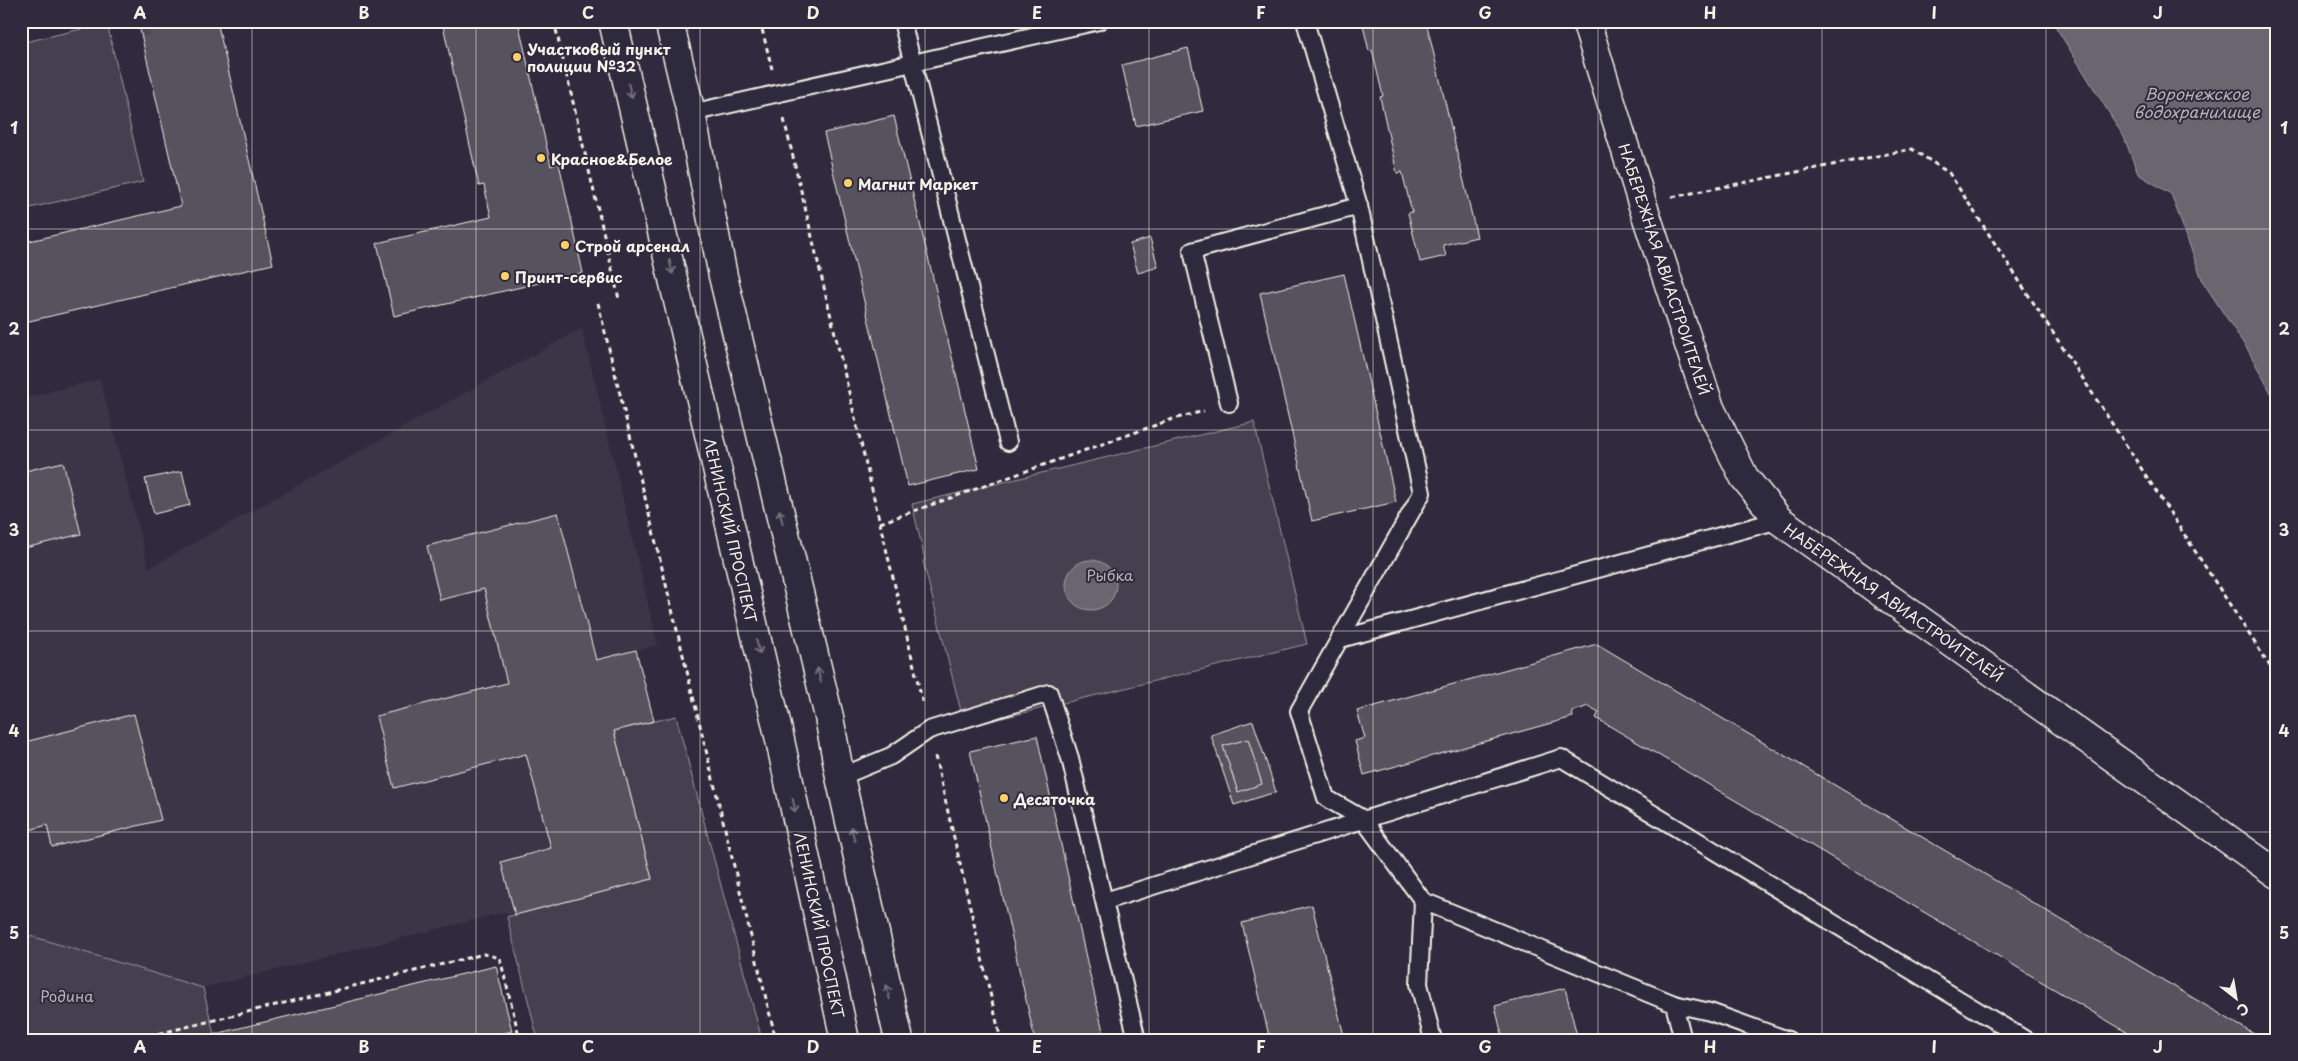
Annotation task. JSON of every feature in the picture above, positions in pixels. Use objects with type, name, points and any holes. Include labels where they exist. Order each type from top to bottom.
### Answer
[{"type":"main road","name":"ЛЕНИНСКИЙ ПРОСПЕКТ","points":[[613,21],[778,731],[845,1040]]},
{"type":"main road","points":[[669,21],[691,113],[722,276],[829,716],[840,777],[899,1040]]},
{"type":"main road","name":"НАБЕРЕЖНАЯ АВИАСТРОИТЕЛЕЙ","points":[[1586,21],[1642,203],[1710,408],[1744,477],[1780,520],[2277,874]]},
{"type":"lane","points":[[902,21],[1008,442]]},
{"type":"lane","points":[[691,113],[912,64],[1068,25],[1099,21]]},
{"type":"lane","points":[[1305,21],[1359,206],[1422,492],[1299,711],[1326,798],[1363,819],[1423,901],[1674,1004],[1710,1012],[1788,1040]]},
{"type":"lane","points":[[1229,404],[1192,251],[1359,206]]},
{"type":"lane","points":[[1340,639],[1780,520]]},
{"type":"lane","points":[[840,777],[891,756],[929,730],[1049,693],[1070,758],[1137,1040]]},
{"type":"lane","points":[[1104,901],[1561,758],[2026,1040]]},
{"type":"lane","points":[[1423,901],[1419,984],[1433,1040]]},
{"type":"lane","points":[[1674,1004],[1683,1040]]},
{"type":"path","points":[[554,21],[619,299]]},
{"type":"path","points":[[760,21],[1001,1040]]},
{"type":"path","points":[[1642,203],[1912,149],[1948,173],[2277,677]]},
{"type":"path","points":[[598,303],[776,1040]]},
{"type":"path","points":[[880,523],[1173,419],[1229,404]]},
{"type":"path","points":[[133,1040],[484,954],[500,958],[520,1040]]},
{"type":"shaded area","points":[[582,328],[658,645],[636,651],[654,721],[676,716],[762,1040],[538,1040],[506,912],[203,988],[21,933],[21,399],[100,379],[149,568]]},
{"type":"green space","points":[[107,23],[143,182],[21,210],[21,43]]},
{"type":"green space","name":"Рыбка","points":[[1254,422],[1307,644],[965,727],[923,561],[925,560],[912,504]]},
{"type":"green space","points":[[676,716],[762,1040],[538,1040],[507,917],[652,879],[614,731]]},
{"type":"green space","name":"Родина","points":[[21,933],[203,988],[214,1034],[190,1040],[21,1040]]},
{"type":"water","name":"Воронежское водохранилище","points":[[2052,21],[2277,21],[2277,404],[2249,352],[2203,282],[2171,194],[2138,174],[2124,137]]},
{"type":"water","points":[[1091,560],[1101,562],[1109,567],[1114,575],[1116,585],[1114,595],[1109,603],[1101,608],[1091,610],[1081,608],[1073,603],[1068,595],[1066,585],[1068,575],[1073,567],[1081,562]]},
{"type":"building","points":[[138,21],[217,21],[273,264],[21,323],[21,243],[181,206]]},
{"type":"building","points":[[442,21],[518,21],[551,166],[559,163],[583,273],[394,316],[377,243],[491,217],[484,185],[479,186]]},
{"type":"building","points":[[1362,21],[1426,21],[1477,237],[1443,245],[1446,256],[1420,262],[1408,213],[1412,212],[1402,172],[1397,173],[1380,97],[1383,96],[1372,50],[1369,51]]},
{"type":"building","points":[[1188,48],[1203,111],[1136,126],[1122,65]]},
{"type":"building","points":[[894,116],[979,469],[908,486],[824,133]]},
{"type":"building","points":[[1150,238],[1158,267],[1138,273],[1130,244]]},
{"type":"building","points":[[1344,274],[1396,502],[1312,521],[1260,293]]},
{"type":"building","points":[[63,462],[81,534],[21,549],[21,472]]},
{"type":"building","points":[[182,471],[190,505],[154,514],[145,479]]},
{"type":"building","points":[[558,513],[596,660],[636,650],[654,721],[614,731],[652,879],[515,915],[501,862],[551,848],[526,754],[394,788],[376,716],[507,683],[484,589],[440,600],[427,546]]},
{"type":"building","points":[[1597,644],[2264,1040],[2140,1040],[1596,718],[1599,712],[1588,706],[1572,712],[1573,717],[1364,775],[1355,741],[1365,738],[1357,711]]},
{"type":"building","points":[[134,714],[161,820],[52,847],[47,825],[29,830],[21,798],[21,743]]},
{"type":"building","points":[[1253,721],[1276,792],[1234,805],[1211,735]]},
{"type":"building","points":[[1037,736],[1105,1040],[1035,1040],[970,751]]},
{"type":"building","points":[[1248,739],[1262,784],[1238,792],[1223,746]]},
{"type":"building","points":[[1312,905],[1345,1040],[1270,1040],[1242,923]]},
{"type":"building","points":[[496,966],[512,1031],[477,1040],[190,1040]]},
{"type":"building","points":[[1565,988],[1578,1040],[1503,1040],[1495,1006]]},
{"type":"tunnel","points":[[139,23],[146,21]]},
{"type":"place","name":"Участковый пункт полиции №32","points":[[517,57]]},
{"type":"place","name":"Красное&Белое","points":[[541,158]]},
{"type":"place","name":"Магнит Маркет","points":[[848,183]]},
{"type":"place","name":"Строй арсенал","points":[[565,245]]},
{"type":"place","name":"Принт-сервис","points":[[505,276]]},
{"type":"place","name":"Десяточка","points":[[1004,798]]}]
